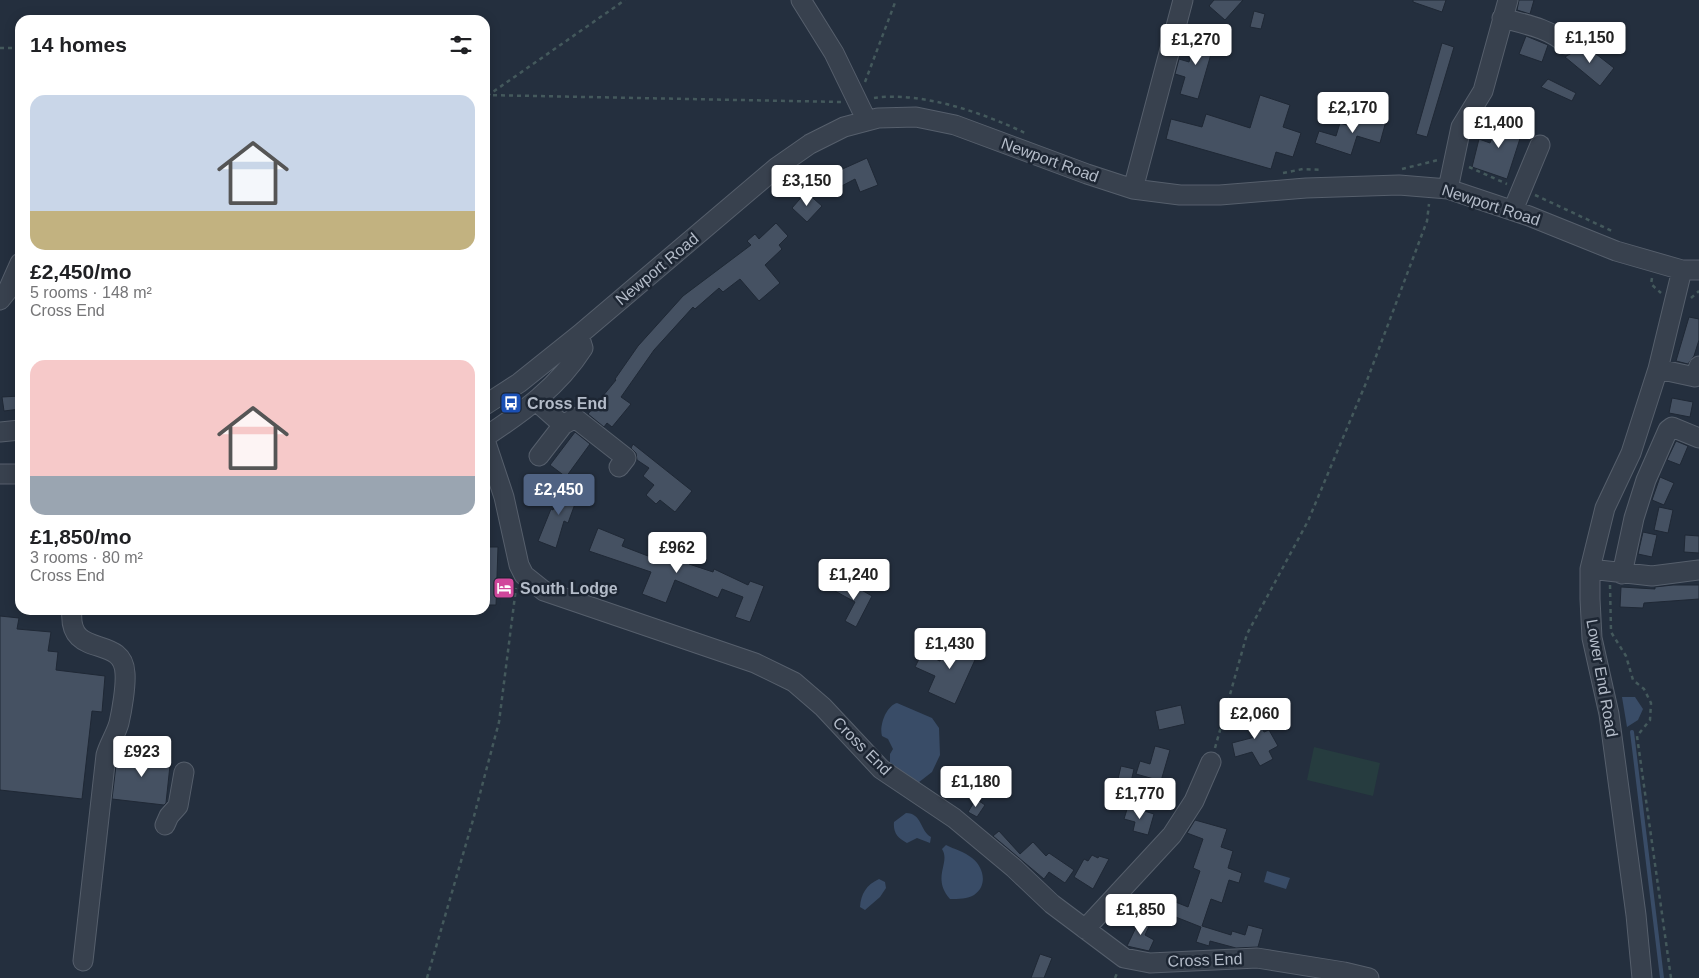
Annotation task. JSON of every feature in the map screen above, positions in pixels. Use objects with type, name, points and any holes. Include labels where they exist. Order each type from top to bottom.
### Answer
[{"type":"street","points":[[801,0],[834,53],[867,121]]},
{"type":"street","points":[[1133,189],[1183,0]]},
{"type":"street","points":[[1440,188],[1454,158],[1461,127],[1483,91],[1508,0]]},
{"type":"street","points":[[1502,18],[1546,31],[1559,37],[1566,44]]},
{"type":"street","name":"Newport Road","points":[[490,401],[519,383],[579,335],[777,167],[810,144],[844,127],[878,118],[916,117],[954,125],[1133,189],[1180,195],[1220,195],[1306,188],[1399,185],[1440,188],[1513,210],[1616,251],[1691,270]]},
{"type":"street","points":[[1513,210],[1540,144]]},
{"type":"street","name":"Lower End Road","points":[[1642,978],[1636,915],[1609,714],[1592,638],[1590,569],[1605,508],[1631,453],[1691,270]]},
{"type":"street","points":[[9,295],[15,278]]},
{"type":"street","points":[[490,434],[536,401],[558,382],[583,348],[579,335]]},
{"type":"street","points":[[1658,369],[1695,376],[1699,366]]},
{"type":"street","points":[[536,401],[564,425]]},
{"type":"street","points":[[539,456],[564,425],[575,418],[626,458],[620,467]]},
{"type":"street","points":[[1617,576],[1646,480],[1668,430],[1672,427],[1699,438]]},
{"type":"street","points":[[0,432],[15,430]]},
{"type":"street","name":"Cross End","points":[[490,454],[504,497],[519,565],[524,575],[544,591],[755,663],[794,682],[824,707],[881,769],[954,818],[1014,868],[1052,904],[1124,958],[1150,963],[1257,958],[1344,972],[1369,978]]},
{"type":"street","points":[[0,474],[15,474]]},
{"type":"street","points":[[1590,569],[1617,576],[1652,576],[1699,570]]},
{"type":"street","points":[[72,615],[74,631],[82,641],[112,650],[122,660],[125,673],[118,723],[109,742],[106,755],[83,961]]},
{"type":"street","points":[[1085,929],[1172,835],[1194,801],[1211,762]]},
{"type":"street","points":[[165,825],[169,816],[178,806],[184,772]]},
{"type":"path","points":[[490,93],[625,0]]},
{"type":"path","points":[[858,102],[896,0]]},
{"type":"path","points":[[0,48],[15,48]]},
{"type":"path","points":[[490,96],[858,102],[876,97],[918,99],[960,108],[996,119],[1031,135]]},
{"type":"path","points":[[1401,169],[1446,158],[1454,158],[1476,171],[1614,232]]},
{"type":"path","points":[[1276,174],[1302,169],[1329,171]]},
{"type":"path","points":[[1211,762],[1247,634],[1308,521],[1366,383],[1440,188]]},
{"type":"path","points":[[427,978],[473,820],[499,722],[519,565]]},
{"type":"path","points":[[1617,576],[1610,589],[1611,632],[1626,656],[1633,680],[1644,689],[1651,703],[1650,720],[1638,736],[1671,978]]},
{"type":"green space","points":[[1314,747],[1380,763],[1373,796],[1307,780]]},
{"type":"water","points":[[1622,697],[1635,697],[1643,709],[1638,720],[1627,727]]},
{"type":"water","points":[[897,703],[932,718],[939,728],[940,755],[932,772],[914,786],[908,776],[890,769],[890,754],[893,749],[888,739],[882,736],[881,732],[884,717],[890,708]]},
{"type":"water","points":[[906,813],[918,819],[931,837],[930,843],[917,838],[907,843],[897,835],[894,829],[894,822]]},
{"type":"water","points":[[946,845],[969,856],[982,871],[983,882],[974,895],[963,899],[950,899],[945,891],[941,877],[944,860],[942,849]]},
{"type":"water","points":[[1267,871],[1290,878],[1286,889],[1264,882]]},
{"type":"water","points":[[879,879],[885,882],[886,888],[880,897],[865,910],[860,907],[863,894],[871,884]]},
{"type":"building","points":[[1214,0],[1243,0],[1225,20],[1209,6]]},
{"type":"building","points":[[1413,0],[1446,0],[1442,12],[1413,2]]},
{"type":"building","points":[[1519,0],[1534,0],[1530,14],[1517,10]]},
{"type":"building","points":[[1254,11],[1265,14],[1261,29],[1250,27]]},
{"type":"building","points":[[1197,32],[1216,37],[1198,99],[1180,94],[1185,77],[1175,74],[1179,59],[1189,62]]},
{"type":"building","points":[[1526,36],[1548,45],[1542,62],[1519,54]]},
{"type":"building","points":[[1578,40],[1614,68],[1600,86],[1565,57],[1575,51]]},
{"type":"building","points":[[1442,43],[1454,47],[1427,137],[1416,134]]},
{"type":"building","points":[[1548,79],[1576,93],[1572,101],[1541,87]]},
{"type":"building","points":[[1260,95],[1290,105],[1283,127],[1301,133],[1293,157],[1276,152],[1271,169],[1166,139],[1171,119],[1202,127],[1206,114],[1250,128]]},
{"type":"building","points":[[1361,113],[1386,121],[1380,143],[1357,136],[1351,155],[1315,143],[1319,131],[1336,136],[1340,123],[1356,128]]},
{"type":"building","points":[[1506,117],[1525,123],[1507,179],[1472,167],[1479,139],[1490,143],[1495,129],[1501,131]]},
{"type":"building","points":[[867,158],[878,185],[860,192],[855,179],[834,190],[827,176]]},
{"type":"building","points":[[806,192],[822,206],[807,222],[792,208]]},
{"type":"building","points":[[776,223],[788,236],[779,245],[782,249],[765,265],[780,283],[759,301],[740,279],[723,292],[719,288],[695,309],[693,307],[654,350],[621,397],[631,404],[612,427],[607,423],[604,427],[588,414],[616,380],[638,346],[683,296],[751,245],[747,241],[755,234],[759,239]]},
{"type":"building","points":[[1689,317],[1699,319],[1699,340],[1694,356],[1688,364],[1676,361]]},
{"type":"building","points":[[15,396],[15,410],[4,411],[2,397]]},
{"type":"building","points":[[1672,398],[1693,402],[1690,417],[1669,413]]},
{"type":"building","points":[[575,432],[590,444],[566,477],[550,465]]},
{"type":"building","points":[[1676,441],[1688,446],[1680,465],[1667,460]]},
{"type":"building","points":[[633,444],[692,491],[675,512],[660,500],[656,504],[646,495],[654,485],[643,476],[649,468],[637,460],[636,453],[631,448]]},
{"type":"building","points":[[1660,477],[1674,483],[1664,505],[1652,500]]},
{"type":"building","points":[[563,483],[577,488],[575,492],[579,493],[568,523],[564,521],[556,548],[538,541],[551,509],[553,510]]},
{"type":"building","points":[[1659,507],[1673,510],[1668,533],[1654,530]]},
{"type":"building","points":[[598,528],[625,539],[622,546],[648,556],[651,549],[679,561],[681,557],[691,560],[689,564],[713,572],[714,569],[748,585],[750,581],[764,586],[750,622],[735,617],[743,597],[722,589],[718,598],[675,580],[666,603],[642,594],[651,572],[589,551]]},
{"type":"building","points":[[1643,532],[1657,535],[1652,557],[1638,554]]},
{"type":"building","points":[[1685,535],[1699,536],[1699,553],[1684,552]]},
{"type":"building","points":[[490,547],[498,547],[496,605],[490,605]]},
{"type":"building","points":[[842,579],[872,596],[856,627],[845,621],[855,602],[835,591]]},
{"type":"building","points":[[1699,585],[1699,599],[1644,603],[1643,608],[1620,607],[1621,587],[1655,589],[1655,587]]},
{"type":"building","points":[[0,616],[19,618],[17,629],[51,632],[48,651],[58,652],[56,670],[105,676],[102,712],[92,711],[82,799],[0,790]]},
{"type":"building","points":[[973,635],[984,640],[955,704],[928,692],[935,676],[915,667],[922,653],[940,661],[946,649],[963,657]]},
{"type":"building","points":[[1249,704],[1264,732],[1269,730],[1278,746],[1269,751],[1273,759],[1260,766],[1252,752],[1235,757],[1232,743],[1255,737],[1239,709]]},
{"type":"building","points":[[1181,705],[1185,724],[1159,730],[1155,711]]},
{"type":"building","points":[[1155,746],[1170,750],[1161,781],[1136,774],[1140,761],[1150,764]]},
{"type":"building","points":[[120,750],[171,756],[166,803],[164,805],[112,799],[117,757]]},
{"type":"building","points":[[1121,766],[1134,769],[1131,782],[1118,779]]},
{"type":"building","points":[[976,799],[985,805],[977,817],[968,812]]},
{"type":"building","points":[[1128,806],[1154,814],[1148,835],[1133,831],[1135,822],[1124,819]]},
{"type":"building","points":[[1195,820],[1227,829],[1221,847],[1233,851],[1228,868],[1242,873],[1239,883],[1229,880],[1222,903],[1211,899],[1202,926],[1231,935],[1232,931],[1245,935],[1248,925],[1263,929],[1258,947],[1236,948],[1210,941],[1209,946],[1196,942],[1201,927],[1158,910],[1163,897],[1188,907],[1200,871],[1193,868],[1203,839],[1187,833]]},
{"type":"building","points":[[999,831],[1020,854],[1033,842],[1046,856],[1049,853],[1074,870],[1065,883],[1049,872],[1044,879],[993,836]]},
{"type":"building","points":[[1092,855],[1098,858],[1099,856],[1109,859],[1093,889],[1074,877],[1084,859],[1088,861]]},
{"type":"building","points":[[1141,917],[1151,922],[1145,935],[1154,940],[1149,951],[1127,946]]},
{"type":"building","points":[[1040,954],[1052,958],[1044,978],[1031,978]]},
{"type":"waterway","points":[[1632,732],[1662,978]]},
{"type":"place","name":"Cross End","points":[[511,403]]},
{"type":"place","name":"South Lodge","points":[[504,588]]}]
